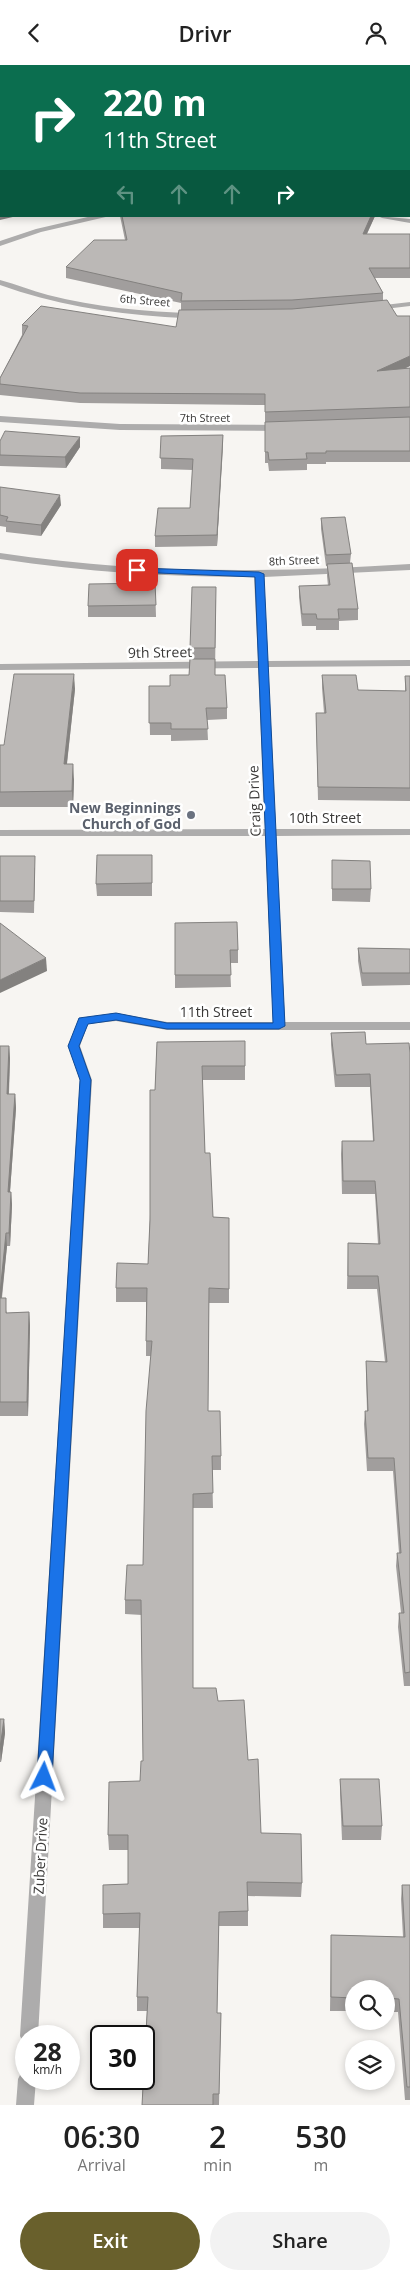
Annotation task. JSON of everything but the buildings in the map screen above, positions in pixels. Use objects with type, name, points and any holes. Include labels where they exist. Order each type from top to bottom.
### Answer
[{"type":"street","points":[[0,244],[25,234],[101,217]]},
{"type":"street","points":[[388,217],[410,221]]},
{"type":"street","name":"6th Street","points":[[0,282],[20,290],[110,309],[202,315]]},
{"type":"street","points":[[364,310],[410,304]]},
{"type":"street","name":"7th Street","points":[[0,419],[120,427],[295,427]]},
{"type":"street","name":"8th Street","points":[[0,556],[89,567],[175,573],[259,574],[410,567]]},
{"type":"street","name":"Craig Drive","points":[[259,574],[279,1026]]},
{"type":"street","name":"9th Street","points":[[0,667],[410,663]]},
{"type":"street","name":"10th Street","points":[[0,833],[410,832]]},
{"type":"street","name":"11th Street","points":[[83,1021],[116,1017],[167,1026],[410,1026]]},
{"type":"street","name":"Zuber Drive","points":[[30,2025],[86,1080],[74,1046],[83,1021]]},
{"type":"street","points":[[25,2105],[26,2090]]},
{"type":"place","name":"New Beginnings Church of God","points":[[191,815]]},
{"type":"route","points":[[44,1777],[86,1080],[74,1046],[83,1021],[116,1017],[167,1026],[279,1026],[259,574],[175,573],[137,570]]}]
